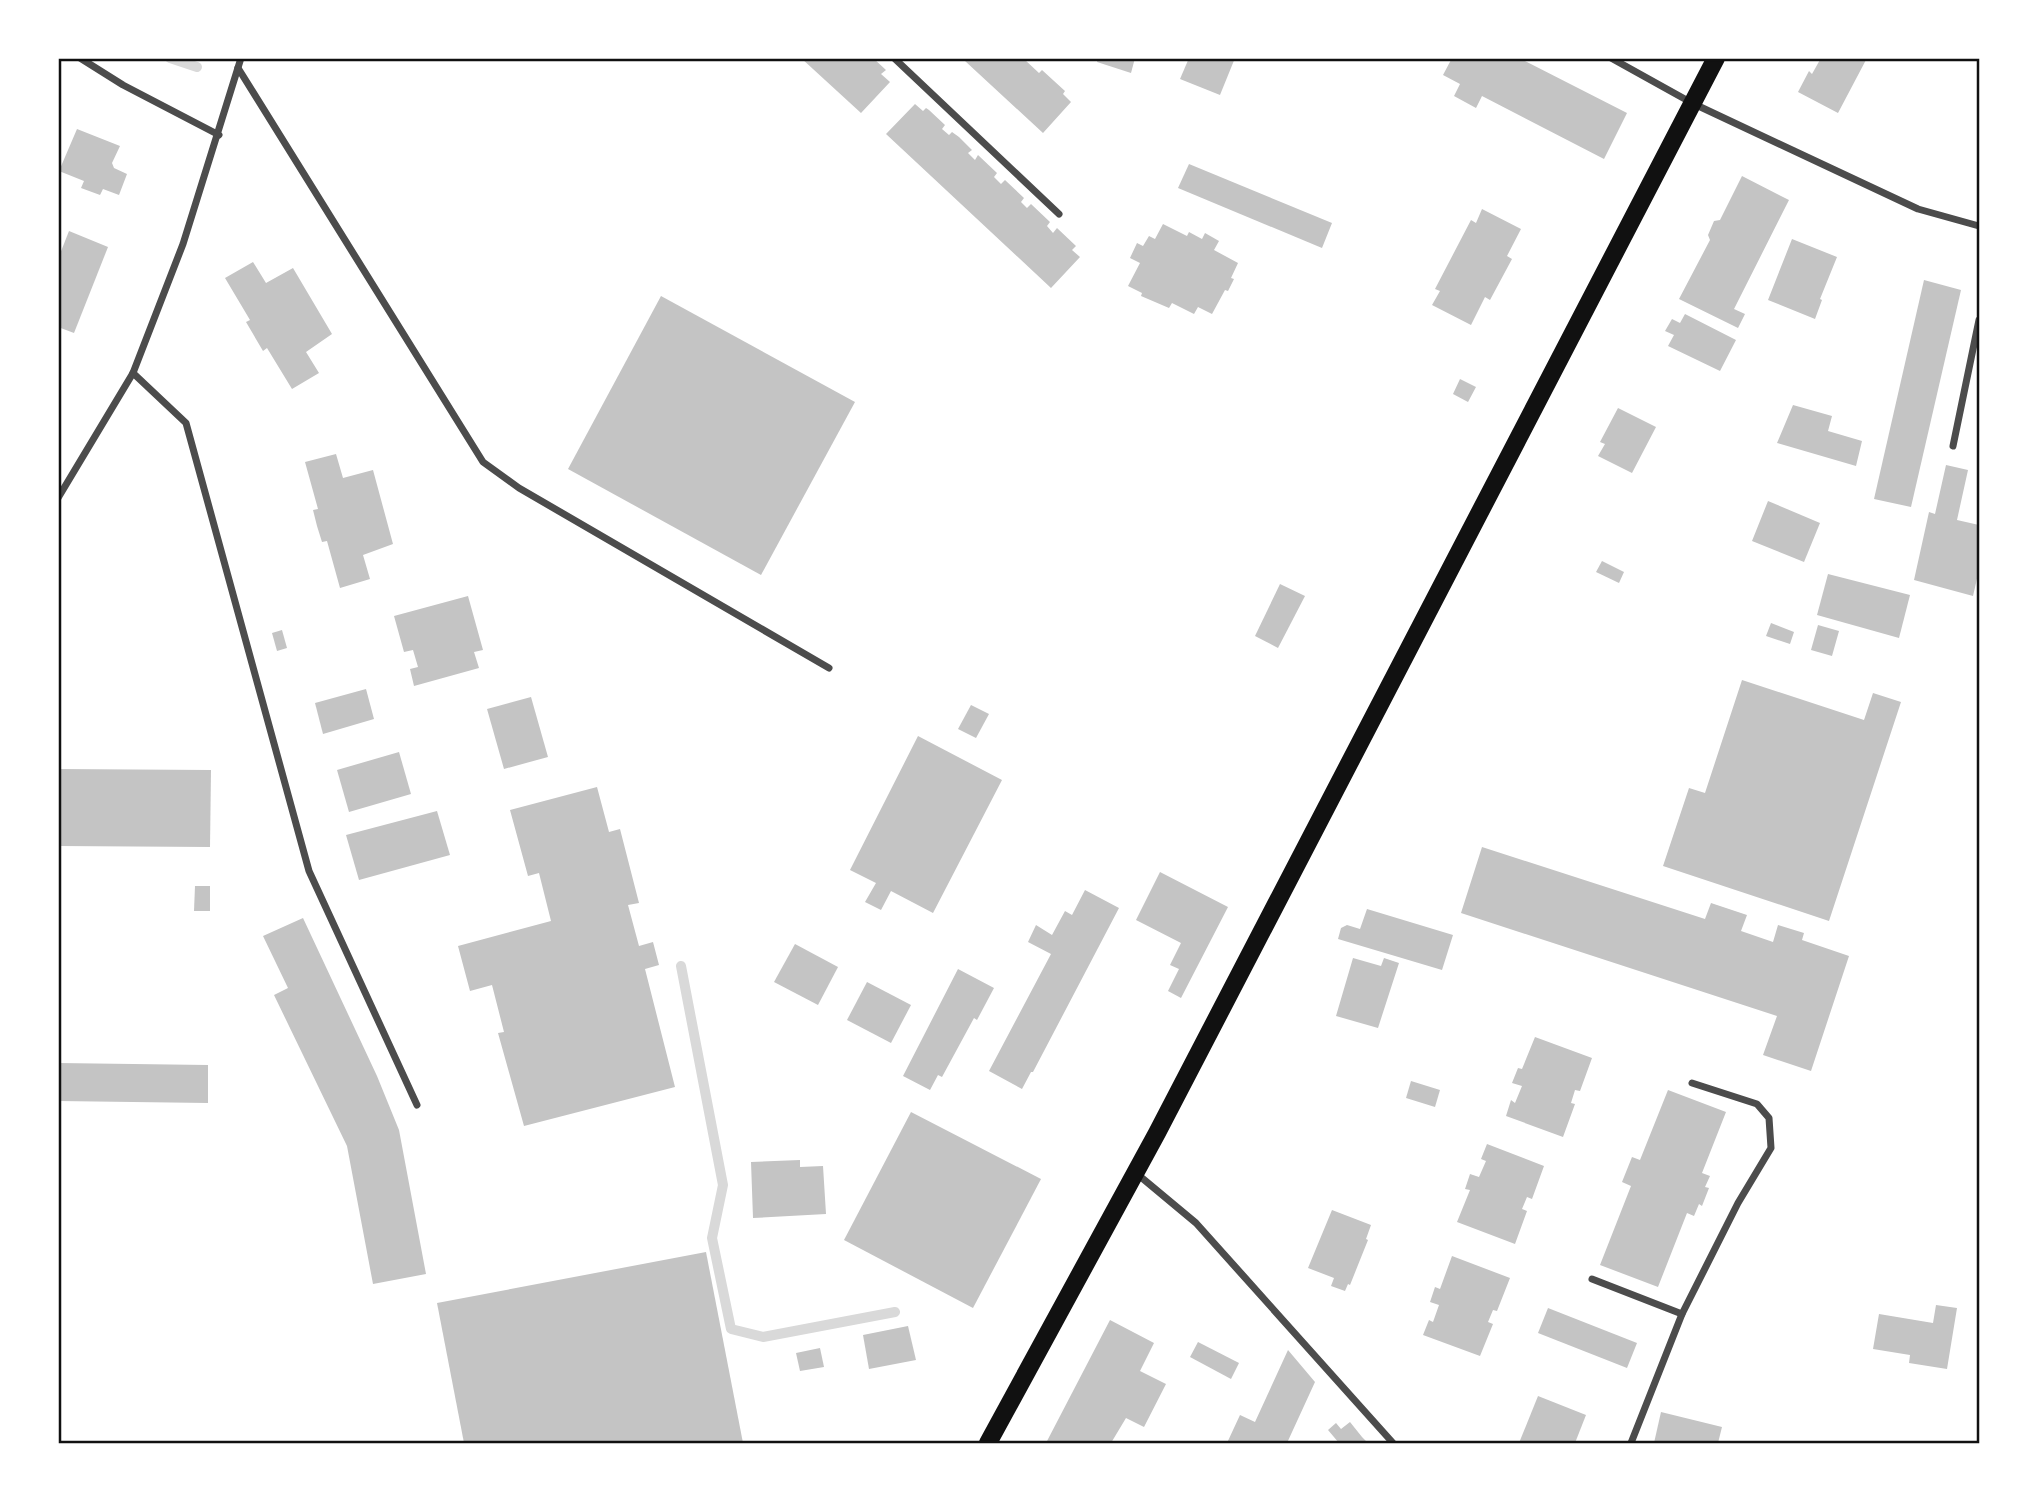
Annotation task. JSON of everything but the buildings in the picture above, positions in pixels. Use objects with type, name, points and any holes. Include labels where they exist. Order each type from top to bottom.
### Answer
[{"type":"main road","points":[[988,1443],[1135,1173],[1716,58]]},
{"type":"street","points":[[80,58],[123,85],[219,135]]},
{"type":"street","points":[[58,498],[134,373],[183,244],[241,58]]},
{"type":"street","points":[[894,58],[1059,214]]},
{"type":"street","points":[[1611,58],[1692,103],[1918,209],[1979,226]]},
{"type":"street","points":[[238,68],[483,461],[519,488],[829,668]]},
{"type":"street","points":[[1953,446],[1979,320]]},
{"type":"street","points":[[134,373],[186,423],[309,871],[417,1105]]},
{"type":"street","points":[[1631,1443],[1682,1314],[1738,1203],[1771,1148],[1769,1118],[1757,1104],[1692,1083]]},
{"type":"street","points":[[1135,1173],[1196,1223],[1393,1443]]},
{"type":"street","points":[[1592,1279],[1682,1314]]},
{"type":"waterway","points":[[170,58],[197,67]]},
{"type":"waterway","points":[[681,966],[723,1185],[712,1238],[731,1329],[763,1337],[895,1312]]}]
